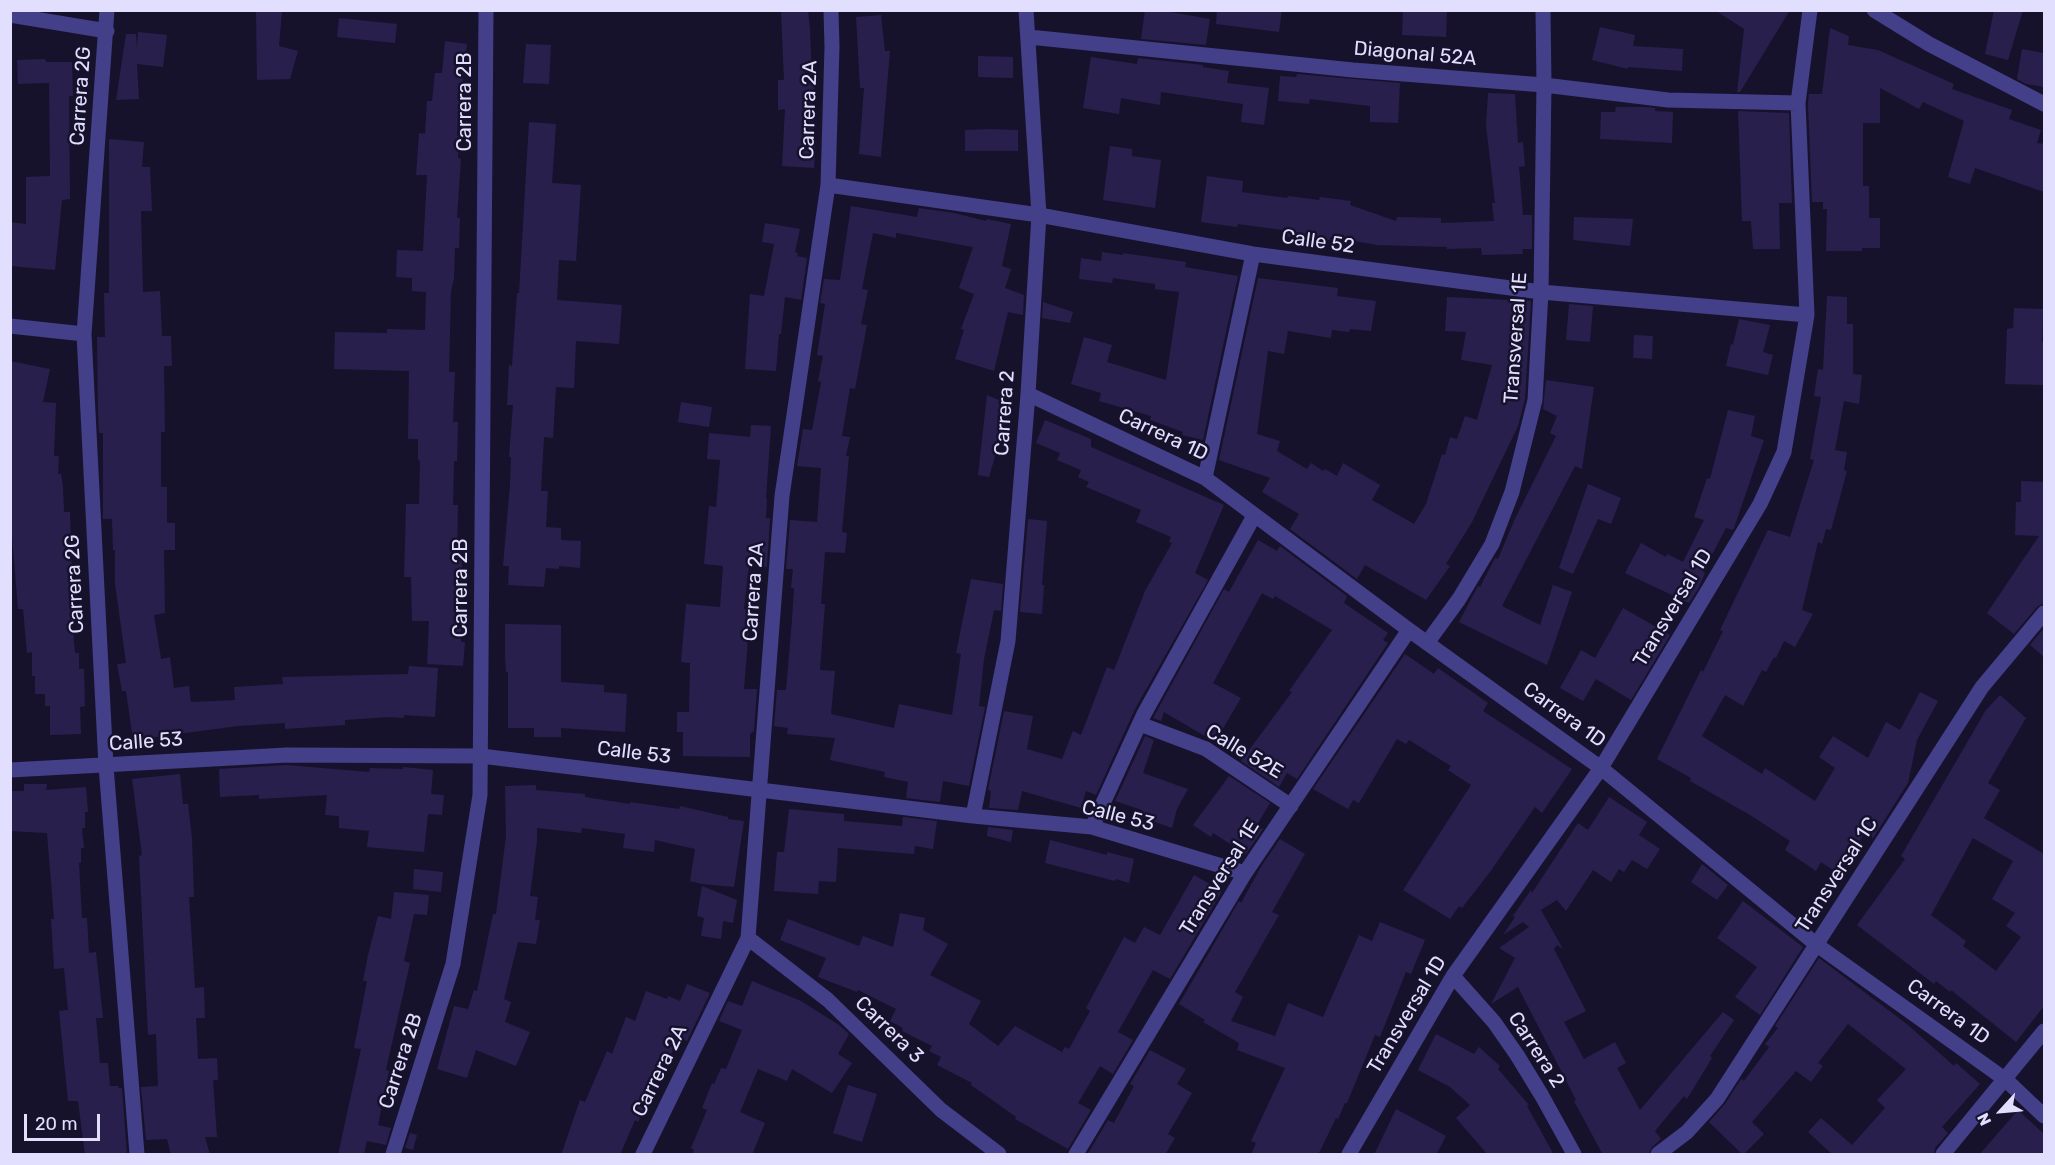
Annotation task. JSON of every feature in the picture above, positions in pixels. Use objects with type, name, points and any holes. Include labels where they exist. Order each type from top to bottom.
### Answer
[{"type":"street","name":"Carrera 2G","points":[[107,10],[84,334],[106,766],[137,1155]]},
{"type":"street","name":"Carrera 2B","points":[[393,1155],[453,964],[480,795],[486,10]]},
{"type":"street","name":"Carrera 2A","points":[[643,1155],[748,938],[782,496],[828,185],[831,10]]},
{"type":"street","name":"Carrera 2","points":[[973,816],[1008,641],[1028,394],[1039,215],[1026,10]]},
{"type":"street","name":"Transversal 1E","points":[[1427,643],[1459,599],[1492,544],[1512,492],[1535,400],[1541,292],[1543,10]]},
{"type":"street","name":"Transversal 1D","points":[[1349,1155],[1453,976],[1601,768],[1761,504],[1784,452],[1807,315],[1798,103],[1810,10]]},
{"type":"street","points":[[1874,10],[1929,44],[2044,104]]},
{"type":"street","points":[[10,15],[107,31]]},
{"type":"street","name":"Diagonal 52A","points":[[1029,37],[1668,100],[1798,103]]},
{"type":"street","name":"Calle 52","points":[[828,185],[1039,215],[1253,254],[1541,292],[1807,315]]},
{"type":"street","points":[[1206,478],[1253,254]]},
{"type":"street","points":[[10,326],[84,334]]},
{"type":"street","name":"Carrera 1D","points":[[1028,394],[1206,478],[1409,630],[1601,768],[1817,945],[2007,1080],[2044,1116]]},
{"type":"street","points":[[1092,827],[1140,724],[1254,516]]},
{"type":"street","name":"Transversal 1C","points":[[1658,1155],[1687,1132],[1717,1099],[1982,687],[2044,613]]},
{"type":"street","name":"Transversal 1E","points":[[1077,1155],[1245,873],[1409,630]]},
{"type":"street","name":"Calle 52E","points":[[1140,724],[1206,749],[1291,806]]},
{"type":"street","name":"Calle 53","points":[[10,770],[287,755],[481,756],[973,816],[1092,827],[1245,873]]},
{"type":"street","name":"Carrera 3","points":[[748,938],[828,1000],[941,1110],[999,1155]]},
{"type":"street","name":"Carrera 2","points":[[1453,976],[1494,1022],[1517,1055],[1574,1155]]},
{"type":"street","points":[[1943,1155],[2007,1080],[2044,1031]]},
{"type":"building","points":[[256,10],[282,10],[279,46],[298,51],[290,79],[257,80]]},
{"type":"building","points":[[781,10],[808,10],[815,100],[811,100],[814,168],[782,166],[785,109],[778,110],[778,80],[784,80]]},
{"type":"building","points":[[1145,10],[1159,10],[1210,19],[1206,45],[1141,39]]},
{"type":"building","points":[[1217,10],[1282,10],[1279,32],[1216,24]]},
{"type":"building","points":[[1403,10],[1447,10],[1446,37],[1402,35]]},
{"type":"building","points":[[1715,10],[1790,10],[1740,92],[1737,92],[1744,29]]},
{"type":"building","points":[[1994,10],[2023,10],[2008,60],[1985,54]]},
{"type":"building","points":[[881,15],[885,51],[890,51],[881,157],[859,154],[864,88],[860,88],[856,17]]},
{"type":"building","points":[[339,18],[397,24],[395,43],[337,37]]},
{"type":"building","points":[[1600,27],[1635,35],[1633,46],[1683,49],[1682,71],[1628,67],[1628,69],[1592,60]]},
{"type":"building","points":[[1830,28],[1849,36],[1848,45],[1878,50],[1954,84],[1952,89],[2012,110],[2009,119],[2041,130],[2037,143],[2044,144],[2044,192],[1975,168],[1970,184],[1948,177],[1964,121],[1923,102],[1919,109],[1880,88],[1880,123],[1863,123],[1863,186],[1869,186],[1869,218],[1880,218],[1880,248],[1862,248],[1862,251],[1826,251],[1827,209],[1823,209],[1823,202],[1812,202],[1808,103],[1809,94],[1822,94]]},
{"type":"building","points":[[138,32],[167,35],[163,67],[137,64],[139,99],[116,100],[126,34],[136,34],[137,48]]},
{"type":"building","points":[[445,41],[467,44],[457,136],[459,136],[458,158],[461,159],[457,218],[460,218],[459,248],[455,248],[451,292],[449,372],[455,372],[453,422],[458,422],[453,505],[458,505],[457,553],[462,553],[461,642],[465,642],[463,666],[427,664],[429,621],[412,621],[411,577],[404,577],[406,504],[419,504],[420,461],[418,460],[418,439],[408,439],[409,371],[334,369],[335,332],[387,333],[387,329],[425,330],[426,292],[412,291],[412,278],[396,277],[397,250],[423,251],[427,175],[416,175],[419,133],[425,134],[427,101],[432,101],[435,73],[442,73]]},
{"type":"building","points":[[526,44],[551,45],[549,84],[523,83]]},
{"type":"building","points":[[2022,49],[2044,53],[2044,87],[2026,84],[2017,79]]},
{"type":"building","points":[[978,56],[1013,57],[1013,78],[978,77]]},
{"type":"building","points":[[1091,57],[1137,64],[1138,58],[1203,65],[1203,67],[1229,71],[1227,83],[1269,88],[1264,125],[1241,122],[1243,104],[1161,92],[1160,105],[1121,98],[1119,114],[1083,108]]},
{"type":"building","points":[[45,59],[46,62],[72,62],[73,96],[69,96],[70,199],[62,200],[55,270],[10,266],[10,222],[26,224],[26,177],[50,176],[49,83],[18,84],[17,60]]},
{"type":"building","points":[[1297,74],[1400,83],[1398,123],[1370,122],[1370,106],[1310,99],[1309,104],[1278,101],[1280,76],[1296,77]]},
{"type":"building","points":[[1488,93],[1515,94],[1518,143],[1523,142],[1525,166],[1519,167],[1523,215],[1532,215],[1532,249],[1522,249],[1523,254],[1482,255],[1481,248],[1447,249],[1447,247],[1377,245],[1330,237],[1330,240],[1310,237],[1309,239],[1282,236],[1283,230],[1201,222],[1207,176],[1243,181],[1242,192],[1287,198],[1288,196],[1319,200],[1320,197],[1351,201],[1350,205],[1396,221],[1397,217],[1441,218],[1441,223],[1494,221],[1492,203],[1495,203],[1486,125]]},
{"type":"building","points":[[1616,107],[1646,107],[1655,108],[1655,111],[1673,112],[1672,143],[1600,139],[1601,112],[1615,112]]},
{"type":"building","points":[[1738,111],[1789,113],[1792,203],[1779,203],[1780,249],[1753,249],[1751,221],[1742,221]]},
{"type":"building","points":[[529,122],[556,124],[552,183],[581,185],[576,261],[559,260],[557,300],[622,305],[619,344],[576,341],[574,388],[556,387],[553,438],[544,437],[541,491],[548,491],[546,527],[561,528],[561,540],[581,541],[580,568],[559,566],[559,569],[546,568],[544,587],[508,585],[509,566],[503,566],[510,485],[511,457],[509,457],[513,405],[507,405],[509,365],[512,366],[517,293],[519,293]]},
{"type":"building","points":[[965,130],[1018,130],[1018,151],[965,151]]},
{"type":"building","points":[[109,139],[144,142],[142,167],[150,167],[152,211],[141,211],[143,292],[160,291],[162,336],[171,336],[172,366],[164,366],[165,432],[161,432],[161,487],[167,487],[167,523],[175,523],[175,550],[164,550],[165,613],[154,615],[161,659],[170,657],[174,688],[189,686],[191,702],[235,700],[234,687],[283,684],[282,677],[408,674],[409,666],[438,668],[435,717],[404,715],[404,718],[345,720],[345,725],[285,729],[285,723],[238,726],[133,740],[126,691],[122,691],[117,664],[126,663],[115,584],[112,519],[103,519],[103,433],[99,433],[98,414],[97,337],[105,337],[104,293],[109,293]]},
{"type":"building","points":[[1110,146],[1132,149],[1132,156],[1161,160],[1155,208],[1103,200]]},
{"type":"building","points":[[851,206],[917,217],[919,208],[1011,224],[1002,266],[1011,269],[1005,288],[1024,295],[1023,315],[1008,312],[994,371],[955,359],[964,330],[961,329],[974,294],[959,288],[973,247],[896,233],[896,238],[873,233],[862,289],[868,290],[861,324],[867,325],[855,389],[850,388],[842,436],[850,437],[846,456],[849,456],[842,532],[847,533],[845,553],[825,552],[821,604],[825,604],[820,670],[835,671],[831,714],[894,728],[899,704],[952,715],[961,654],[956,653],[971,579],[1003,584],[1001,611],[994,610],[984,659],[979,706],[985,707],[969,786],[943,781],[940,802],[906,798],[908,782],[884,777],[885,772],[830,760],[835,738],[787,734],[788,728],[774,726],[777,690],[786,690],[792,620],[793,569],[786,569],[790,520],[817,522],[821,468],[797,466],[803,429],[812,430],[821,382],[818,381],[823,356],[817,355],[825,304],[820,303],[824,279],[840,280]]},
{"type":"building","points":[[1574,217],[1633,219],[1630,246],[1573,240]]},
{"type":"building","points":[[765,223],[800,229],[795,252],[798,253],[797,256],[807,258],[801,300],[785,297],[776,371],[745,369],[750,294],[764,296],[774,244],[762,242]]},
{"type":"building","points":[[1102,252],[1186,262],[1185,267],[1238,276],[1203,440],[1182,435],[1183,432],[1150,420],[1151,416],[1099,401],[1101,393],[1071,384],[1084,337],[1112,345],[1107,362],[1166,380],[1179,292],[1155,289],[1155,284],[1113,278],[1112,283],[1079,279],[1081,258],[1101,261]]},
{"type":"building","points":[[1258,278],[1338,288],[1337,296],[1376,301],[1371,331],[1332,330],[1331,338],[1288,331],[1284,354],[1268,351],[1257,434],[1280,441],[1277,451],[1307,469],[1311,463],[1337,476],[1343,463],[1380,485],[1372,500],[1414,524],[1426,504],[1450,437],[1457,439],[1465,416],[1477,420],[1492,365],[1461,360],[1466,332],[1445,331],[1447,297],[1531,301],[1525,399],[1518,426],[1472,522],[1446,564],[1450,566],[1426,600],[1365,565],[1357,579],[1290,529],[1299,514],[1262,492],[1270,478],[1219,460]]},
{"type":"building","points":[[1827,296],[1847,297],[1847,324],[1853,324],[1853,374],[1862,375],[1859,404],[1844,401],[1835,450],[1847,452],[1844,470],[1847,471],[1831,530],[1826,529],[1822,544],[1818,542],[1802,610],[1813,614],[1795,647],[1784,641],[1766,672],[1762,670],[1743,706],[1725,695],[1702,736],[1762,774],[1765,768],[1815,801],[1835,768],[1819,757],[1833,736],[1868,758],[1886,722],[1900,730],[1920,692],[1938,701],[1917,740],[1908,783],[1873,838],[1865,832],[1839,874],[1821,862],[1816,871],[1785,850],[1790,841],[1657,759],[1723,631],[1720,630],[1768,530],[1790,537],[1814,460],[1810,459],[1821,397],[1814,396],[1818,369],[1823,370]]},
{"type":"building","points":[[1043,302],[1073,312],[1070,323],[1042,318]]},
{"type":"building","points":[[1569,304],[1593,306],[1590,342],[1566,340]]},
{"type":"building","points":[[2014,308],[2043,309],[2044,385],[2005,384],[2007,329],[2013,328]]},
{"type":"building","points":[[1739,319],[1770,325],[1763,352],[1773,355],[1768,375],[1726,366]]},
{"type":"building","points":[[1634,335],[1653,336],[1652,359],[1633,358]]},
{"type":"building","points":[[10,361],[50,369],[43,402],[56,403],[54,456],[59,456],[58,474],[61,474],[64,512],[70,512],[72,573],[68,573],[75,653],[79,653],[79,669],[84,669],[85,706],[80,707],[81,734],[50,735],[50,706],[45,706],[45,694],[35,694],[32,652],[27,653],[23,609],[18,609],[10,511]]},
{"type":"building","points":[[1546,380],[1594,387],[1582,469],[1575,466],[1502,606],[1540,625],[1553,585],[1572,592],[1547,665],[1459,622],[1495,558],[1498,559],[1556,436],[1550,433],[1557,416],[1543,409]]},
{"type":"building","points":[[987,395],[1010,405],[989,477],[978,475]]},
{"type":"building","points":[[681,402],[712,407],[709,427],[678,422]]},
{"type":"building","points":[[1728,410],[1755,416],[1751,436],[1764,440],[1734,528],[1733,530],[1726,528],[1703,572],[1705,573],[1698,589],[1689,603],[1625,573],[1641,543],[1666,557],[1667,554],[1683,562],[1704,520],[1694,517],[1707,478],[1710,479]]},
{"type":"building","points":[[1045,420],[1091,439],[1091,447],[1224,505],[1195,573],[1208,580],[1135,709],[1096,795],[1086,791],[1081,808],[1022,791],[1018,810],[989,808],[991,791],[988,790],[1004,711],[1033,716],[1027,749],[1062,759],[1073,731],[1081,735],[1107,667],[1114,670],[1145,591],[1172,543],[1169,542],[1171,537],[1136,522],[1141,510],[1086,487],[1089,482],[1078,477],[1081,470],[1057,460],[1060,453],[1036,443]]},
{"type":"building","points":[[751,425],[771,426],[766,499],[766,518],[770,518],[767,567],[749,565],[744,609],[747,609],[745,626],[749,627],[744,689],[757,689],[754,731],[750,734],[750,757],[683,756],[683,732],[677,732],[677,712],[689,712],[690,663],[681,662],[686,604],[720,607],[723,566],[704,564],[709,506],[716,507],[720,460],[707,459],[709,433],[750,437]]},
{"type":"building","points":[[2021,481],[2044,482],[2044,603],[2037,607],[2014,634],[1987,613],[2039,536],[2015,535],[2016,502],[2021,502]]},
{"type":"building","points":[[1588,484],[1621,498],[1611,524],[1598,519],[1573,574],[1559,568]]},
{"type":"building","points":[[1028,519],[1047,521],[1042,614],[1020,612]]},
{"type":"building","points":[[1258,540],[1277,551],[1280,546],[1347,596],[1344,603],[1388,633],[1383,640],[1388,643],[1297,779],[1287,773],[1279,787],[1241,761],[1292,692],[1289,691],[1332,630],[1275,596],[1273,599],[1262,593],[1213,683],[1241,698],[1215,742],[1164,712],[1161,721],[1153,718],[1224,589],[1229,592]]},
{"type":"building","points":[[1623,608],[1670,635],[1631,700],[1596,679],[1583,701],[1560,688],[1581,650],[1595,658]]},
{"type":"building","points":[[505,624],[561,625],[561,682],[604,685],[604,692],[627,694],[625,732],[561,728],[561,737],[534,737],[534,728],[508,728]]},
{"type":"building","points":[[2044,628],[2044,657],[2030,645]]},
{"type":"building","points":[[1405,654],[1434,674],[1438,668],[1488,703],[1483,711],[1572,769],[1542,813],[1535,807],[1490,872],[1462,908],[1459,906],[1450,919],[1403,890],[1471,785],[1448,770],[1451,766],[1409,740],[1406,744],[1397,739],[1359,803],[1353,800],[1348,809],[1313,789]]},
{"type":"building","points":[[2000,695],[2026,718],[1988,783],[2000,790],[1984,818],[2044,854],[2044,1006],[2016,1042],[1951,990],[1950,992],[1936,981],[1934,984],[1857,925],[1905,859],[1901,856],[1986,710]],"holes":[[[1973,838],[2013,861],[1992,899],[2015,913],[2006,926],[2021,937],[1996,971],[1963,946],[1966,941],[1931,915]]]},
{"type":"building","points":[[1145,736],[1154,740],[1143,773],[1188,789],[1177,809],[1172,828],[1139,816],[1142,810],[1115,801]]},
{"type":"building","points":[[287,765],[369,772],[370,768],[403,769],[403,767],[433,770],[431,794],[444,795],[442,815],[428,814],[424,852],[367,847],[369,831],[339,828],[339,816],[325,815],[327,795],[259,799],[259,795],[220,797],[219,769]]},
{"type":"building","points":[[180,774],[183,804],[188,804],[192,839],[194,897],[189,897],[195,988],[204,987],[205,1018],[196,1018],[198,1059],[217,1058],[218,1080],[213,1080],[217,1137],[205,1137],[210,1155],[171,1155],[167,1139],[146,1140],[141,1087],[158,1086],[156,1034],[148,1035],[139,856],[142,855],[132,779]]},
{"type":"building","points":[[1229,776],[1270,803],[1257,825],[1263,829],[1246,854],[1213,833],[1211,837],[1193,825]]},
{"type":"building","points":[[24,784],[47,784],[46,790],[86,787],[88,812],[85,812],[85,828],[82,828],[84,848],[81,848],[81,863],[79,863],[82,918],[87,918],[89,953],[96,952],[103,1018],[96,1018],[100,1063],[108,1063],[110,1086],[122,1088],[127,1155],[85,1155],[78,1101],[68,1101],[59,1011],[68,1010],[64,968],[54,969],[51,919],[54,919],[47,833],[10,831],[10,791],[24,791]]},
{"type":"building","points":[[536,785],[536,790],[585,794],[585,797],[630,804],[630,802],[679,809],[680,806],[744,821],[734,887],[690,881],[695,849],[655,840],[654,852],[623,848],[625,834],[582,828],[581,833],[537,828],[530,896],[538,897],[535,920],[540,920],[536,944],[518,942],[504,999],[511,1002],[505,1022],[530,1032],[516,1066],[476,1050],[467,1078],[437,1069],[454,1006],[468,1009],[474,990],[477,991],[493,914],[496,914],[506,836],[505,786]]},
{"type":"building","points":[[1609,797],[1647,822],[1639,835],[1660,849],[1647,869],[1632,860],[1624,872],[1619,869],[1611,882],[1593,870],[1566,911],[1557,900],[1541,910],[1563,949],[1557,945],[1554,949],[1586,1011],[1564,1022],[1584,1059],[1615,1042],[1626,1063],[1617,1068],[1640,1110],[1723,1012],[1734,1020],[1710,1056],[1712,1058],[1687,1099],[1684,1096],[1655,1131],[1661,1139],[1652,1147],[1648,1155],[1603,1155],[1518,987],[1491,1004],[1515,958],[1499,948],[1529,927],[1523,922],[1503,935],[1515,917],[1513,916],[1531,890],[1532,893],[1578,823],[1588,830]]},
{"type":"building","points":[[789,809],[844,814],[844,821],[902,826],[903,817],[937,821],[933,849],[915,846],[914,854],[838,848],[836,882],[819,881],[818,894],[774,891],[777,852],[784,852]]},
{"type":"building","points":[[988,827],[1013,830],[1011,842],[987,836]]},
{"type":"building","points":[[1280,839],[1305,854],[1272,912],[1279,915],[1235,992],[1243,997],[1231,1021],[1275,1036],[1288,1003],[1323,1017],[1359,935],[1372,941],[1380,922],[1425,940],[1411,974],[1406,972],[1380,1037],[1375,1035],[1347,1103],[1338,1119],[1336,1118],[1318,1155],[1251,1155],[1256,1143],[1251,1141],[1285,1068],[1237,1050],[1239,1043],[1203,1022],[1205,1020],[1179,1004],[1239,901],[1241,903],[1262,865]]},
{"type":"building","points":[[1050,840],[1107,855],[1107,852],[1134,859],[1129,883],[1045,863]]},
{"type":"building","points":[[1702,864],[1728,885],[1717,900],[1691,882]]},
{"type":"building","points":[[414,869],[443,872],[441,892],[413,889]]},
{"type":"building","points":[[1194,875],[1222,891],[1170,979],[1153,970],[1118,1032],[1133,1040],[1113,1074],[1100,1066],[1078,1103],[1091,1110],[1068,1149],[1015,1119],[1016,1117],[971,1085],[972,1083],[937,1065],[941,1057],[929,1051],[932,1046],[902,1031],[903,1028],[890,1021],[896,1009],[858,990],[857,992],[818,977],[826,958],[780,940],[788,919],[859,946],[863,936],[893,947],[900,913],[925,918],[923,930],[948,944],[930,975],[981,1001],[969,1024],[998,1046],[1015,1026],[1062,1052],[1065,1047],[1069,1049],[1090,1011],[1086,1008],[1124,937],[1135,943],[1144,927],[1160,935]]},
{"type":"building","points":[[702,886],[737,900],[733,923],[723,921],[721,939],[701,936],[704,918],[697,916]]},
{"type":"building","points":[[394,892],[429,895],[427,915],[414,914],[404,961],[410,963],[386,1070],[389,1071],[378,1125],[391,1128],[386,1145],[367,1141],[364,1155],[338,1155],[361,1049],[354,1048],[367,981],[363,981],[368,955],[378,916],[391,919]]},
{"type":"building","points":[[1743,901],[1803,947],[1760,1015],[1735,997],[1757,967],[1717,938]]},
{"type":"building","points":[[1819,958],[1908,1025],[1954,1066],[1956,1063],[1980,1084],[1942,1127],[1948,1133],[1935,1148],[1934,1155],[1833,1155],[1808,1132],[1821,1118],[1852,1145],[1885,1108],[1877,1100],[1906,1069],[1848,1024],[1818,1063],[1823,1066],[1811,1082],[1796,1071],[1752,1122],[1764,1134],[1743,1155],[1709,1122],[1725,1104],[1741,1079],[1744,1081],[1769,1047],[1765,1044],[1778,1028],[1775,1026]]},
{"type":"building","points":[[752,981],[801,1001],[839,1025],[849,1034],[838,1054],[852,1063],[832,1093],[792,1069],[787,1081],[758,1069],[740,1112],[765,1123],[752,1155],[692,1155],[694,1150],[691,1148],[707,1110],[702,1108],[712,1083],[714,1084],[721,1068],[726,1069],[742,1030],[719,1021],[728,1001],[742,1006]]},
{"type":"building","points":[[687,984],[710,993],[687,1041],[678,1037],[671,1055],[668,1054],[638,1122],[635,1120],[620,1155],[561,1155],[580,1100],[585,1102],[607,1051],[612,1054],[626,1017],[635,1021],[646,991],[680,1001]]},
{"type":"building","points":[[1436,1034],[1474,1054],[1479,1047],[1500,1066],[1498,1069],[1529,1105],[1527,1106],[1554,1155],[1488,1155],[1456,1118],[1470,1105],[1450,1087],[1418,1070]]},
{"type":"building","points":[[1150,1050],[1186,1069],[1177,1084],[1192,1093],[1168,1134],[1175,1138],[1165,1155],[1087,1155],[1108,1120],[1114,1123],[1134,1086],[1130,1084]]},
{"type":"building","points":[[848,1085],[877,1094],[862,1142],[833,1133]]},
{"type":"building","points":[[1396,1109],[1446,1136],[1436,1155],[1374,1155]]},
{"type":"building","points":[[2018,1110],[2044,1134],[2044,1155],[1979,1155]]},
{"type":"building","points":[[410,1133],[417,1135],[413,1150],[405,1148]]}]
